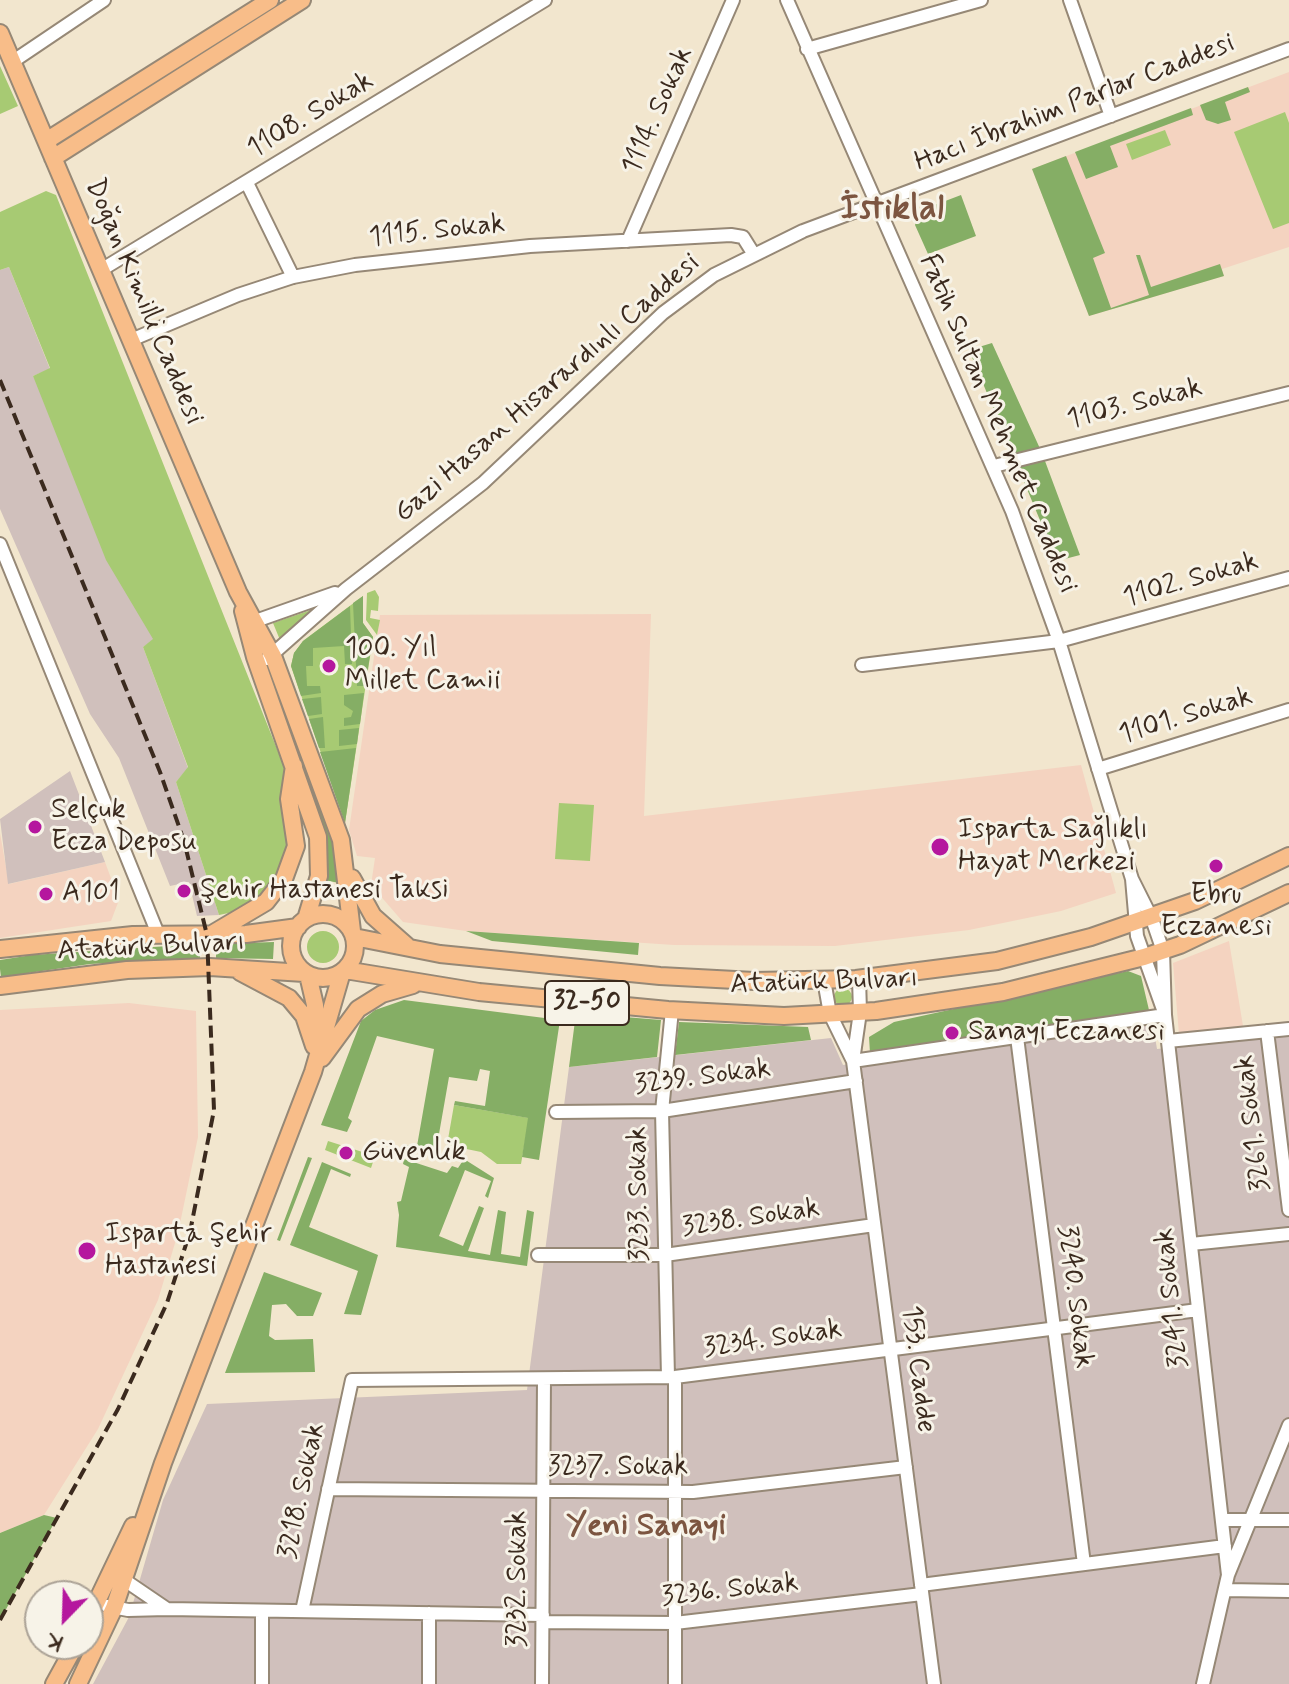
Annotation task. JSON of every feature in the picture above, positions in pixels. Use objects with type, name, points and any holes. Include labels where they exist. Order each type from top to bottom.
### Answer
[{"type":"main road","points":[[46,141],[270,0]]},
{"type":"main road","points":[[53,158],[302,0]]},
{"type":"main road","name":"Doğan Kimilli Caddesi","points":[[0,33],[336,825],[347,868],[353,934]]},
{"type":"main road","name":"Doğan Kimilli Caddesi","points":[[265,660],[320,849],[316,890],[302,923]]},
{"type":"main road","points":[[210,935],[266,902],[284,879],[296,846],[289,799],[294,765]]},
{"type":"main road","name":"Atatürk Bulvarı","points":[[353,934],[411,949],[660,976],[859,978],[997,961],[1134,925],[1289,856]]},
{"type":"main road","points":[[347,868],[373,916],[411,949]]},
{"type":"main road","name":"Atatürk Bulvarı","points":[[344,971],[417,984],[672,1010],[860,1012],[1003,992],[1144,957],[1289,893]]},
{"type":"main road","points":[[78,1684],[114,1608],[118,1575],[313,1072],[344,971],[354,958],[353,934],[344,922],[330,915],[302,923],[291,950],[306,974],[315,1005],[313,1072]]},
{"type":"main road","name":"Atatürk Bulvarı","points":[[0,949],[158,934],[263,933],[302,923]]},
{"type":"main road","points":[[231,968],[289,998],[304,1016],[314,1046]]},
{"type":"main road","name":"Atatürk Bulvarı","points":[[0,986],[127,970],[231,968],[306,974]]},
{"type":"main road","points":[[306,974],[321,979],[344,971]]},
{"type":"main road","points":[[313,1072],[358,1009],[382,994],[417,984]]},
{"type":"main road","points":[[104,1593],[118,1575]]},
{"type":"main road","points":[[54,1684],[67,1660]]},
{"type":"street","points":[[12,62],[104,0]]},
{"type":"street","name":"1108. Sokak","points":[[101,270],[545,0]]},
{"type":"street","name":"1114. Sokak","points":[[628,241],[733,0]]},
{"type":"street","name":"Fatih Sultan Mehmet Caddesi","points":[[787,0],[994,466],[1059,641],[1132,879]]},
{"type":"street","points":[[807,49],[981,0]]},
{"type":"street","points":[[1070,0],[1111,116]]},
{"type":"street","name":"Hacı İbrahim Parlar Caddesi","points":[[878,203],[1289,49]]},
{"type":"street","points":[[247,183],[293,277]]},
{"type":"street","name":"Gazi Hasan Hisarardınlı Caddesi","points":[[265,660],[346,589],[483,483],[685,294],[753,253],[878,203]]},
{"type":"street","name":"1115. Sokak","points":[[131,340],[238,295],[293,277],[423,256],[731,235],[743,237],[753,253]]},
{"type":"street","name":"1103. Sokak","points":[[994,466],[1289,393]]},
{"type":"street","points":[[0,544],[158,934]]},
{"type":"street","name":"1102. Sokak","points":[[862,665],[1059,641],[1289,578]]},
{"type":"street","points":[[0,588],[16,584]]},
{"type":"street","name":"Gazi Hasan Hisarardınlı Caddesi","points":[[251,623],[346,589]]},
{"type":"street","name":"1101. Sokak","points":[[1098,769],[1289,710]]},
{"type":"street","name":"3241. Sokak","points":[[1132,879],[1152,919],[1163,951],[1165,1015],[1228,1575]]},
{"type":"street","name":"3241. Sokak","points":[[1132,879],[1134,925],[1165,1015]]},
{"type":"street","points":[[853,1061],[860,1012],[859,978]]},
{"type":"street","points":[[824,980],[830,1014],[853,1061]]},
{"type":"street","name":"3233. Sokak","points":[[672,1010],[662,1111],[675,1493],[675,1684]]},
{"type":"street","points":[[853,1061],[1165,1015]]},
{"type":"street","points":[[1168,1041],[1289,1029]]},
{"type":"street","name":"3261. Sokak","points":[[1267,1031],[1286,1161],[1289,1210]]},
{"type":"street","name":"3240. Sokak","points":[[1017,1037],[1084,1564]]},
{"type":"street","name":"153. Cadde","points":[[853,1061],[934,1684]]},
{"type":"street","name":"3239. Sokak","points":[[556,1112],[662,1111],[856,1081]]},
{"type":"street","name":"3238. Sokak","points":[[538,1255],[665,1255],[874,1225]]},
{"type":"street","points":[[1191,1244],[1289,1234]]},
{"type":"street","name":"3234. Sokak","points":[[352,1380],[672,1377],[1198,1310]]},
{"type":"street","name":"3232. Sokak","points":[[542,1684],[544,1379]]},
{"type":"street","name":"3218. Sokak","points":[[302,1611],[352,1380]]},
{"type":"street","points":[[1203,1684],[1228,1575],[1286,1440],[1289,1425]]},
{"type":"street","name":"3237. Sokak","points":[[328,1489],[675,1493],[906,1467]]},
{"type":"street","points":[[1222,1520],[1289,1520]]},
{"type":"street","name":"3236. Sokak","points":[[104,1605],[114,1608],[429,1613],[675,1623],[1225,1546]]},
{"type":"street","points":[[118,1575],[167,1609]]},
{"type":"street","points":[[1225,1590],[1289,1591]]},
{"type":"street","points":[[262,1611],[262,1684]]},
{"type":"street","points":[[429,1613],[429,1684]]},
{"type":"shaded area","points":[[1289,72],[1289,247],[1222,269],[1224,276],[1089,316],[1032,169]]},
{"type":"shaded area","points":[[9,267],[50,369],[33,376],[181,623],[143,647],[188,768],[176,782],[219,915],[197,916],[189,882],[170,886],[119,758],[90,714],[0,509],[0,270]]},
{"type":"shaded area","points":[[651,614],[644,816],[1081,765],[1116,893],[1061,911],[969,930],[835,946],[674,945],[466,931],[403,922],[371,885],[375,858],[357,856],[349,830],[380,615]]},
{"type":"shaded area","name":"Selçuk Ecza Deposu","points":[[70,771],[105,862],[8,884],[0,819]]},
{"type":"shaded area","points":[[0,833],[9,884],[105,862],[119,900],[111,921],[0,938]]},
{"type":"shaded area","points":[[1229,941],[1243,1026],[1179,1034],[1173,963]]},
{"type":"shaded area","name":"Isparta Şehir Hastanesi","points":[[129,1003],[196,1011],[198,1137],[178,1233],[158,1300],[98,1429],[44,1515],[0,1533],[0,1010]]},
{"type":"shaded area","points":[[1153,1025],[1157,1049],[1289,1035],[1289,1684],[93,1684],[129,1617],[163,1500],[207,1404],[527,1390],[569,1067],[831,1038],[843,1065]]},
{"type":"green space","points":[[0,66],[18,106],[0,114]]},
{"type":"green space","points":[[1248,87],[1250,92],[1225,102],[1231,120],[1218,124],[1206,120],[1200,105]]},
{"type":"green space","points":[[1191,108],[1193,115],[1110,146],[1118,167],[1086,179],[1075,152]]},
{"type":"green space","points":[[1285,112],[1289,123],[1289,223],[1273,229],[1234,132]]},
{"type":"green space","points":[[1165,130],[1171,145],[1132,160],[1126,144]]},
{"type":"green space","points":[[1066,156],[1105,253],[1093,258],[1111,308],[1149,295],[1136,255],[1140,255],[1151,287],[1220,264],[1224,276],[1089,316],[1032,169]]},
{"type":"green space","points":[[46,191],[56,195],[285,769],[283,793],[292,848],[270,893],[238,911],[219,915],[176,782],[188,767],[143,647],[153,639],[106,560],[33,376],[50,368],[9,267],[0,270],[0,212]]},
{"type":"green space","points":[[961,195],[976,236],[928,254],[915,225],[919,211]]},
{"type":"green space","points":[[992,343],[1042,453],[1080,555],[1057,561],[969,350]]},
{"type":"green space","points":[[375,590],[379,597],[378,611],[371,610],[370,618],[380,620],[377,635],[366,620],[367,593]]},
{"type":"green space","points":[[363,596],[363,623],[373,637],[345,823],[291,666],[294,653],[303,641]]},
{"type":"green space","points":[[363,596],[363,623],[373,637],[365,686],[357,686],[353,603]]},
{"type":"green space","points":[[350,606],[352,664],[345,664],[344,646],[313,648],[313,666],[306,666],[307,686],[320,686],[321,693],[301,696],[291,666],[294,653],[303,641]]},
{"type":"green space","points":[[320,607],[280,640],[273,623]]},
{"type":"green space","points":[[269,666],[336,841],[339,883],[324,880],[265,667]]},
{"type":"green space","points":[[364,693],[360,724],[344,726],[344,718],[351,717],[353,711],[344,705],[344,695]]},
{"type":"green space","points":[[321,697],[322,714],[308,716],[302,699]]},
{"type":"green space","points":[[323,717],[325,748],[319,748],[309,719]]},
{"type":"green space","points":[[359,728],[357,744],[339,746],[339,730]]},
{"type":"green space","points":[[356,748],[345,823],[320,752]]},
{"type":"green space","points":[[559,803],[594,805],[590,861],[555,859]]},
{"type":"green space","points":[[323,931],[334,936],[339,947],[334,958],[323,963],[312,958],[307,947],[312,936]]},
{"type":"green space","points":[[466,931],[639,943],[638,955],[492,941]]},
{"type":"green space","points":[[274,942],[273,959],[216,958],[216,944]]},
{"type":"green space","points":[[199,944],[200,958],[90,964],[1,977],[0,960],[32,955]]},
{"type":"green space","points":[[1128,971],[1141,976],[1149,1010],[870,1053],[869,1037],[894,1022]]},
{"type":"green space","points":[[843,988],[850,990],[850,1004],[843,1006],[836,1004],[834,997],[836,990]]},
{"type":"green space","points":[[404,1000],[560,1020],[539,1160],[522,1157],[528,1118],[454,1105],[455,1101],[485,1106],[490,1071],[480,1069],[477,1081],[449,1077],[436,1151],[429,1154],[404,1150],[405,1145],[417,1146],[434,1049],[377,1036],[348,1118],[352,1121],[347,1132],[321,1125],[361,1021],[375,1010]]},
{"type":"green space","points":[[576,1013],[661,1020],[657,1057],[569,1067]]},
{"type":"green space","points":[[679,1022],[808,1027],[811,1040],[675,1055]]},
{"type":"green space","points":[[454,1105],[529,1118],[521,1164],[497,1164],[481,1152],[447,1145]]},
{"type":"green space","points":[[328,1141],[375,1156],[371,1168],[325,1150]]},
{"type":"green space","points":[[308,1157],[312,1158],[280,1241],[277,1240]]},
{"type":"green space","points":[[404,1159],[447,1173],[452,1166],[458,1168],[464,1159],[494,1178],[488,1198],[485,1196],[491,1181],[465,1170],[439,1236],[463,1246],[479,1206],[484,1208],[468,1251],[490,1255],[498,1210],[506,1212],[501,1254],[520,1257],[527,1210],[534,1212],[527,1266],[396,1247],[397,1202],[401,1201],[409,1167],[403,1164]]},
{"type":"green space","points":[[322,1162],[351,1174],[350,1177],[331,1169],[309,1227],[378,1255],[361,1315],[344,1314],[358,1271],[290,1245]]},
{"type":"green space","points":[[264,1272],[322,1293],[313,1316],[297,1316],[286,1304],[272,1305],[269,1336],[275,1340],[313,1339],[315,1372],[225,1373]]},
{"type":"green space","points":[[44,1515],[57,1518],[0,1620],[0,1533]]},
{"type":"railway","points":[[0,380],[160,772],[184,841],[207,935],[214,1110],[190,1232],[167,1303],[118,1409],[0,1620]]},
{"type":"place","name":"100. Yıl Millet Camii","points":[[329,666]]},
{"type":"place","name":"Selçuk Ecza Deposu","points":[[35,827]]},
{"type":"place","name":"Isparta Sağlıklı Hayat Merkezi","points":[[940,847]]},
{"type":"place","name":"Ebru Eczanesi","points":[[1216,866]]},
{"type":"place","name":"Şehir Hastanesi Taksi","points":[[184,891]]},
{"type":"place","name":"A101","points":[[46,894]]},
{"type":"place","name":"Sanayi Eczanesi","points":[[952,1033]]},
{"type":"place","name":"Güvenlik","points":[[346,1153]]},
{"type":"place","name":"Isparta Şehir Hastanesi","points":[[87,1251]]},
{"type":"district","name":"İstiklal","points":[[892,210]]},
{"type":"district","name":"Yeni Sanayi","points":[[646,1527]]}]
